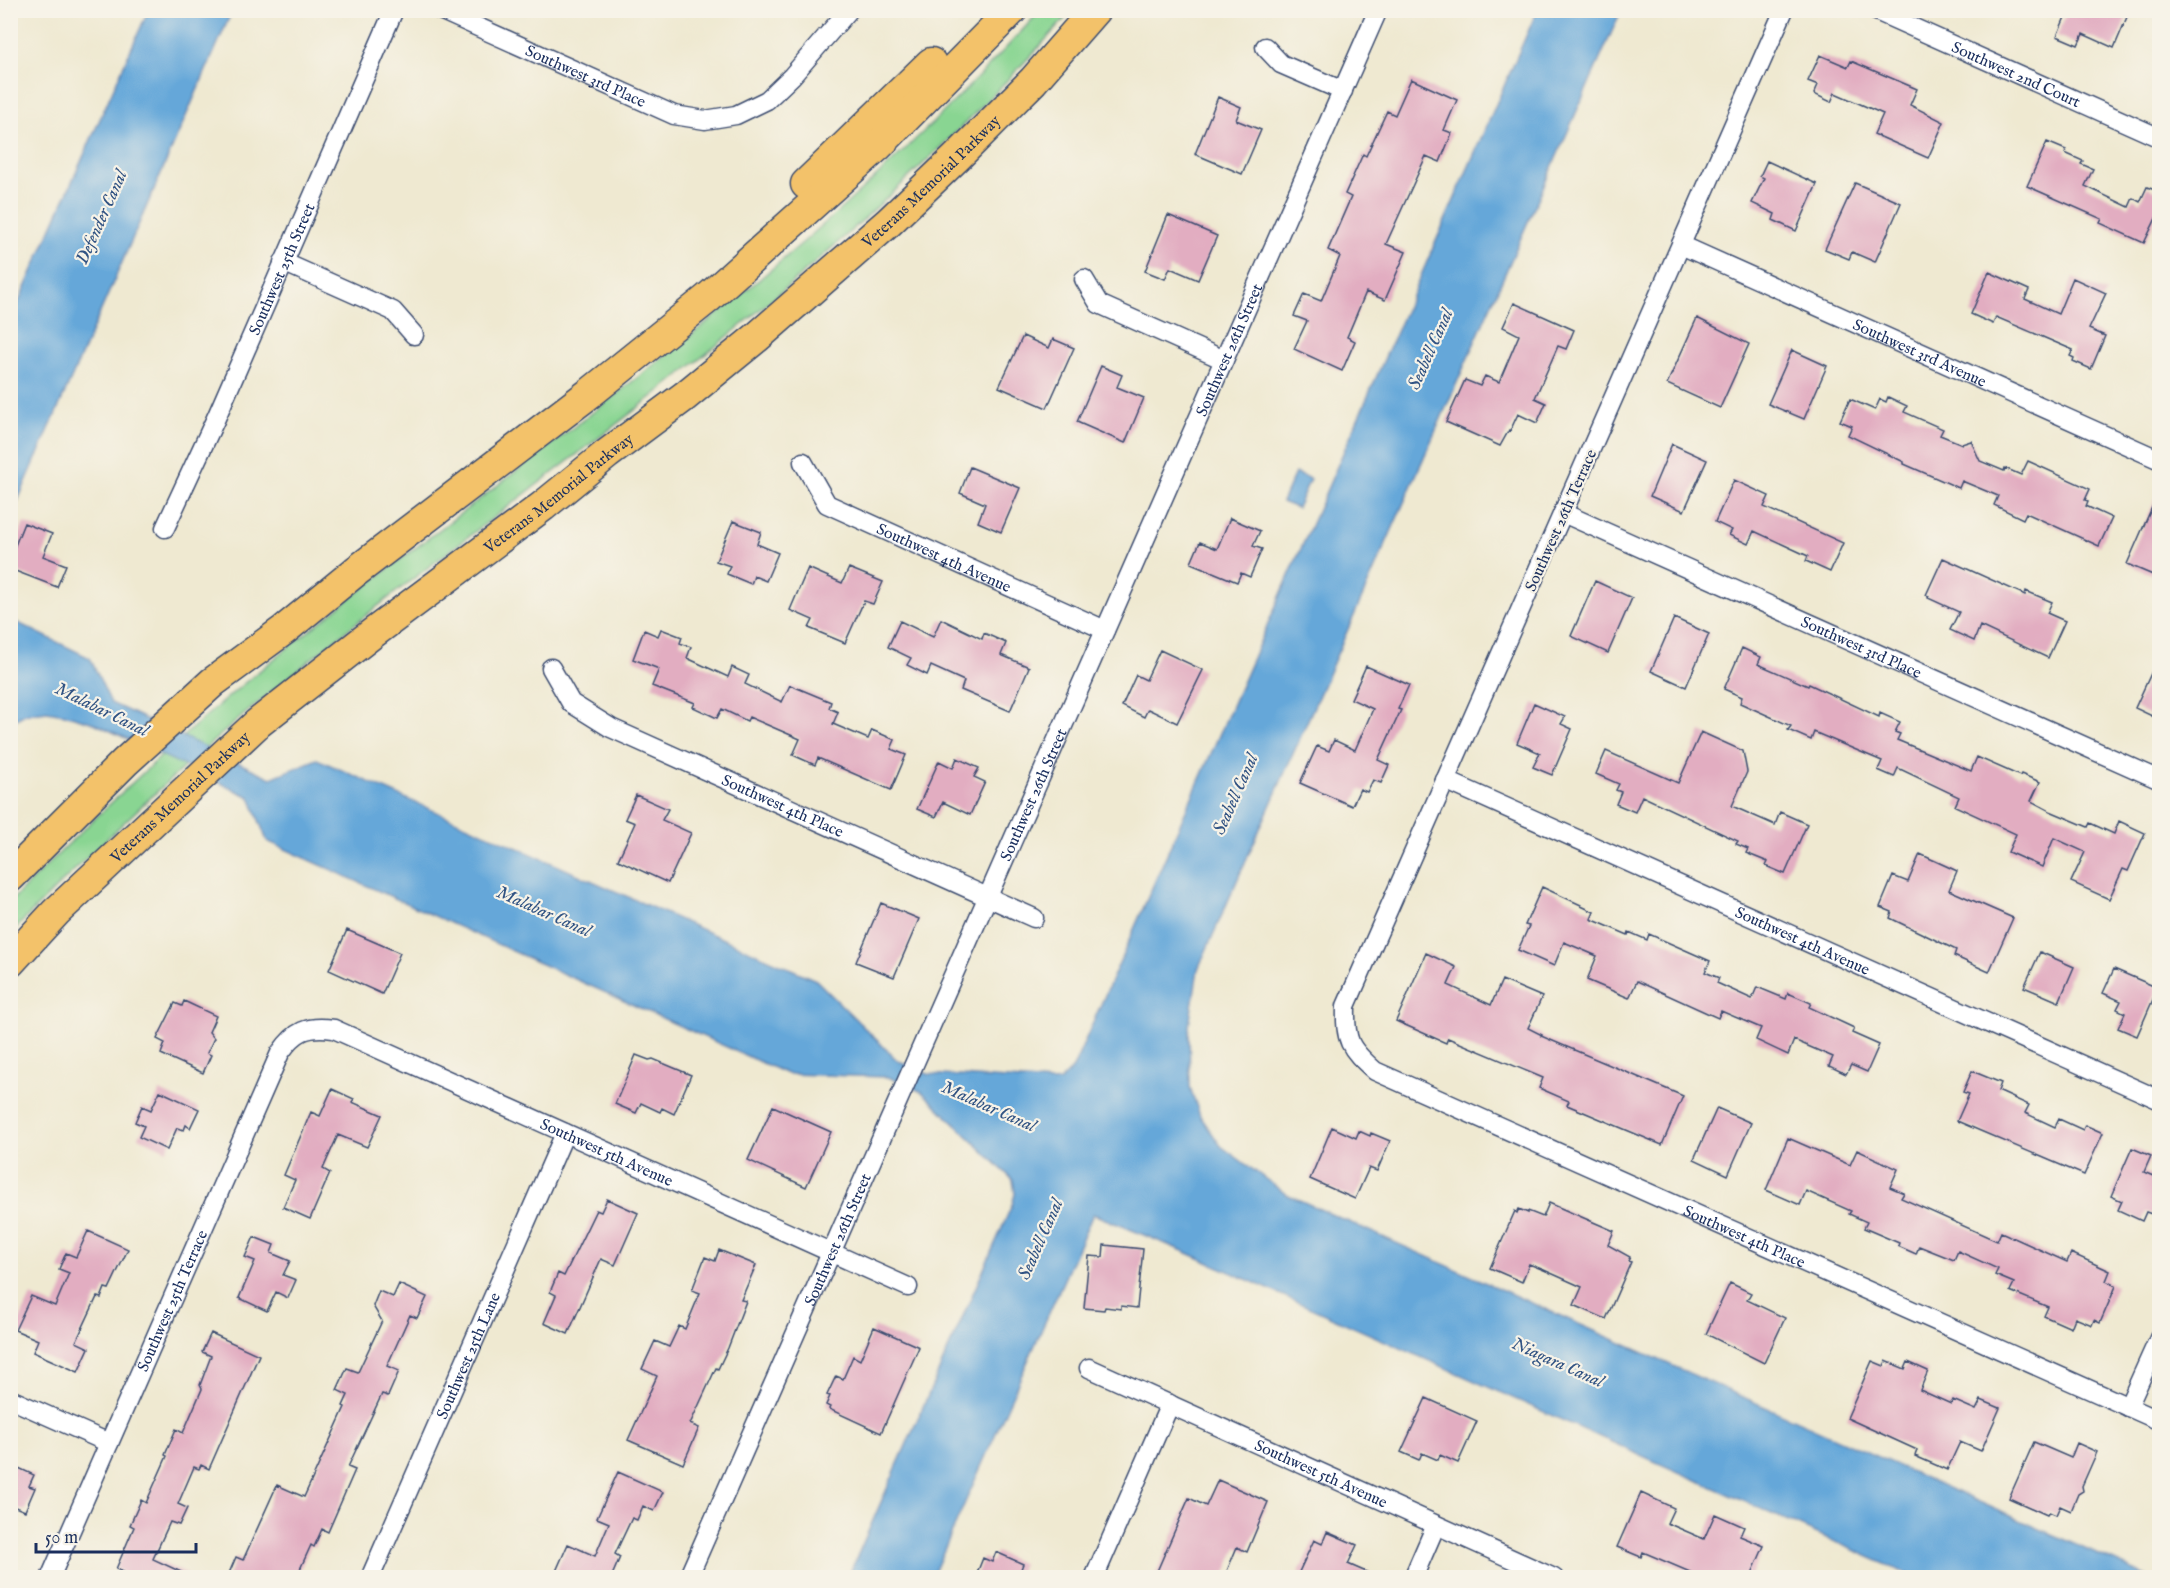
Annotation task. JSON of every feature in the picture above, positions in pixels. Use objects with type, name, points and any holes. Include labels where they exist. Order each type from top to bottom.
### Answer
[{"type":"highway","points":[[708,298],[780,209],[984,10]]},
{"type":"highway","points":[[10,877],[125,762],[213,682],[284,630],[355,572],[590,393],[708,298],[879,145],[1012,10]]},
{"type":"highway","name":"Veterans Memorial Parkway","points":[[10,962],[56,912],[258,723],[685,396],[756,338],[889,222],[1033,81],[1095,10]]},
{"type":"street","name":"Southwest 25th Street","points":[[165,528],[216,418],[394,10]]},
{"type":"street","name":"Southwest 3rd Place","points":[[440,10],[674,116],[705,120],[736,115],[767,100],[792,76],[849,10]]},
{"type":"street","name":"Southwest 26th Street","points":[[688,1578],[1378,10]]},
{"type":"street","name":"Southwest 26th Terrace","points":[[1345,1031],[1346,1006],[1784,10]]},
{"type":"street","name":"Southwest 2nd Court","points":[[1874,10],[2160,138]]},
{"type":"street","points":[[1265,47],[1281,64],[1342,91]]},
{"type":"street","name":"Southwest 3rd Avenue","points":[[1681,245],[2160,460]]},
{"type":"street","points":[[283,262],[393,310],[414,335]]},
{"type":"street","points":[[1084,279],[1099,304],[1224,360]]},
{"type":"street","name":"Southwest 4th Avenue","points":[[803,462],[828,504],[1105,630]]},
{"type":"street","name":"Southwest 3rd Place","points":[[1563,513],[2160,780]]},
{"type":"street","name":"Southwest 4th Place","points":[[551,668],[571,703],[610,728],[1034,918]]},
{"type":"street","name":"Southwest 4th Avenue","points":[[1445,780],[2160,1100]]},
{"type":"street","name":"Southwest 5th Avenue","points":[[304,1030],[319,1027],[334,1029],[908,1287]]},
{"type":"street","name":"Southwest 25th Terrace","points":[[50,1578],[280,1053],[289,1039],[304,1030]]},
{"type":"street","name":"Southwest 4th Place","points":[[1345,1031],[1355,1054],[1375,1071],[2160,1421]]},
{"type":"street","name":"Southwest 25th Lane","points":[[370,1578],[565,1133]]},
{"type":"street","points":[[2128,1407],[2160,1336]]},
{"type":"street","name":"Southwest 5th Avenue","points":[[1089,1368],[1554,1578]]},
{"type":"street","points":[[10,1399],[109,1443]]},
{"type":"street","points":[[1094,1578],[1170,1404]]},
{"type":"street","points":[[1413,1578],[1436,1525]]},
{"type":"green space","points":[[1040,11],[1072,11],[954,134],[830,250],[685,371],[383,602],[265,697],[135,812],[11,933],[11,901],[181,738],[301,637],[667,355],[768,272],[850,201],[928,127]]},
{"type":"water","name":"Defender Canal","points":[[148,11],[232,11],[11,516],[11,319]]},
{"type":"water","points":[[1537,11],[1621,11],[1198,969],[1189,1026],[1190,1087],[1200,1116],[1221,1146],[1286,1194],[2148,1577],[1914,1577],[1183,1251],[1093,1214],[932,1577],[848,1577],[1012,1205],[1015,1194],[1013,1180],[922,1092],[888,1077],[787,1074],[267,841],[250,797],[94,723],[47,711],[25,714],[11,722],[10,619],[90,658],[111,703],[271,778],[317,759],[816,980],[897,1060],[928,1074],[1060,1081],[1073,1068]]},
{"type":"water","points":[[1295,473],[1310,479],[1297,508],[1282,502]]},
{"type":"building","points":[[2068,10],[2118,10],[2127,17],[2114,48],[2083,34],[2078,45],[2057,36]]},
{"type":"building","points":[[1820,55],[1848,67],[1851,61],[1917,89],[1910,105],[1944,122],[1928,158],[1874,134],[1883,114],[1835,93],[1831,102],[1814,94],[1818,85],[1808,81]]},
{"type":"building","points":[[1411,79],[1457,100],[1444,130],[1452,133],[1440,162],[1426,156],[1386,244],[1406,252],[1385,300],[1366,292],[1347,337],[1355,341],[1342,371],[1294,349],[1307,321],[1294,316],[1304,294],[1321,301],[1340,256],[1328,250],[1351,197],[1345,194],[1363,154],[1366,156],[1387,111],[1395,115]]},
{"type":"building","points":[[1218,97],[1241,107],[1236,120],[1261,130],[1242,174],[1195,154]]},
{"type":"building","points":[[2047,142],[2066,150],[2065,153],[2083,161],[2081,164],[2093,169],[2085,186],[2129,207],[2133,198],[2140,202],[2147,187],[2160,192],[2160,210],[2144,243],[2100,223],[2102,219],[2027,186]]},
{"type":"building","points":[[1767,161],[1817,184],[1796,231],[1773,220],[1775,214],[1752,203],[1764,178],[1760,176]]},
{"type":"building","points":[[1855,183],[1901,203],[1875,262],[1852,252],[1849,259],[1825,249]]},
{"type":"building","points":[[1168,215],[1217,236],[1198,280],[1170,268],[1165,279],[1145,271]]},
{"type":"building","points":[[1989,272],[2029,290],[2025,299],[2058,314],[2073,278],[2106,293],[2089,329],[2105,336],[2091,369],[2073,361],[2074,358],[2070,356],[2073,350],[1996,317],[1993,324],[1971,314]]},
{"type":"building","points":[[1514,303],[1574,330],[1566,349],[1558,346],[1535,398],[1546,403],[1537,423],[1518,414],[1500,446],[1446,422],[1465,380],[1480,386],[1485,376],[1499,382],[1519,335],[1503,327]]},
{"type":"building","points":[[1697,318],[1749,344],[1720,408],[1667,384]]},
{"type":"building","points":[[1023,336],[1049,348],[1053,339],[1074,348],[1047,408],[999,387]]},
{"type":"building","points":[[1792,350],[1827,366],[1804,419],[1768,404]]},
{"type":"building","points":[[1101,366],[1122,375],[1117,387],[1144,398],[1125,443],[1077,422]]},
{"type":"building","points":[[1888,397],[1907,406],[1904,412],[1943,429],[1940,435],[1962,444],[1971,441],[1980,461],[2021,475],[2028,461],[2090,489],[2085,500],[2088,501],[2086,506],[2112,518],[2099,546],[2026,513],[2023,519],[1994,505],[1998,496],[1962,481],[1959,488],[1904,464],[1848,435],[1852,426],[1840,421],[1850,399],[1875,410],[1880,399],[1886,402]]},
{"type":"building","points":[[1672,444],[1707,460],[1684,511],[1650,496]]},
{"type":"building","points":[[970,467],[1020,488],[1001,532],[978,522],[985,504],[960,493]]},
{"type":"building","points":[[1734,480],[1769,496],[1764,507],[1843,543],[1830,572],[1806,561],[1808,556],[1754,531],[1748,544],[1729,535],[1732,530],[1715,522]]},
{"type":"building","points":[[2160,489],[2160,578],[2127,564]]},
{"type":"building","points":[[1230,518],[1260,531],[1253,546],[1262,549],[1250,577],[1241,573],[1237,582],[1191,563],[1200,542],[1217,549]]},
{"type":"building","points":[[733,521],[761,532],[757,544],[778,553],[766,581],[754,576],[751,584],[727,574],[730,566],[716,561]]},
{"type":"building","points":[[24,523],[52,534],[43,556],[66,565],[57,587],[10,569],[10,558]]},
{"type":"building","points":[[1943,558],[2025,595],[2026,591],[2052,602],[2047,613],[2065,621],[2048,658],[1980,626],[1974,641],[1950,630],[1959,612],[1926,595]]},
{"type":"building","points":[[808,568],[842,583],[849,568],[883,582],[873,604],[864,601],[845,643],[809,628],[813,620],[790,610]]},
{"type":"building","points":[[1595,581],[1632,598],[1608,653],[1571,636]]},
{"type":"building","points":[[1674,618],[1709,634],[1686,687],[1651,671]]},
{"type":"building","points":[[941,619],[982,639],[984,633],[1006,643],[1001,655],[1029,667],[1010,711],[961,690],[964,681],[931,666],[927,675],[907,665],[911,658],[888,647],[900,621],[933,637]]},
{"type":"building","points":[[661,629],[682,637],[680,643],[691,647],[687,658],[728,677],[732,667],[749,675],[745,684],[782,702],[790,685],[831,702],[829,708],[838,712],[833,724],[868,739],[872,730],[895,740],[891,749],[906,755],[891,790],[818,758],[815,765],[793,755],[800,739],[749,717],[747,721],[722,709],[717,718],[693,707],[695,703],[652,686],[659,669],[633,659],[644,630],[658,636]]},
{"type":"building","points":[[1742,648],[1761,657],[1758,664],[1808,686],[1809,684],[1879,717],[1880,713],[1900,722],[1895,732],[1900,734],[1897,740],[1971,771],[1977,757],[2040,782],[2031,801],[2050,811],[2088,827],[2090,823],[2114,834],[2119,821],[2145,833],[2128,871],[2123,869],[2109,899],[2071,882],[2085,852],[2054,838],[2042,867],[2008,852],[2016,834],[1955,806],[1959,797],[1898,768],[1894,777],[1878,770],[1882,761],[1814,732],[1811,740],[1788,730],[1791,726],[1740,703],[1742,697],[1724,689]]},
{"type":"building","points":[[1160,650],[1203,670],[1177,723],[1148,709],[1144,717],[1122,706],[1136,675],[1146,680]]},
{"type":"building","points":[[2160,654],[2160,704],[2154,717],[2135,708]]},
{"type":"building","points":[[1366,666],[1409,685],[1398,709],[1401,710],[1378,760],[1389,765],[1381,783],[1373,780],[1367,792],[1360,789],[1352,806],[1300,783],[1317,746],[1329,751],[1334,740],[1355,750],[1373,709],[1351,699]]},
{"type":"building","points":[[1534,703],[1565,717],[1561,724],[1572,729],[1552,775],[1533,767],[1540,753],[1517,743]]},
{"type":"building","points":[[1701,732],[1743,751],[1747,772],[1732,806],[1775,825],[1780,812],[1807,824],[1785,874],[1766,866],[1768,862],[1746,853],[1748,849],[1736,844],[1738,841],[1642,796],[1635,812],[1616,804],[1621,792],[1616,790],[1619,784],[1596,774],[1606,751],[1678,783]]},
{"type":"building","points":[[957,758],[979,768],[974,777],[985,782],[970,815],[943,802],[936,817],[917,809],[939,761],[953,768]]},
{"type":"building","points":[[636,795],[668,809],[662,820],[691,833],[668,883],[618,860],[635,823],[625,819]]},
{"type":"building","points":[[1920,854],[1957,871],[1949,890],[2013,918],[1989,972],[1954,956],[1956,950],[1890,918],[1892,912],[1880,907],[1893,876],[1908,882]]},
{"type":"building","points":[[1542,887],[1594,912],[1591,919],[1628,935],[1629,932],[1647,940],[1649,934],[1710,961],[1705,972],[1719,978],[1717,983],[1752,999],[1757,987],[1786,999],[1788,993],[1811,1003],[1809,1007],[1854,1028],[1852,1033],[1879,1045],[1867,1072],[1851,1065],[1846,1074],[1829,1066],[1833,1057],[1794,1040],[1788,1055],[1756,1040],[1761,1028],[1721,1011],[1718,1018],[1637,981],[1629,998],[1587,980],[1597,956],[1564,942],[1554,966],[1518,950],[1529,926],[1525,925]]},
{"type":"building","points":[[881,903],[919,919],[894,977],[856,962]]},
{"type":"building","points":[[347,930],[400,953],[382,994],[329,970]]},
{"type":"building","points":[[2040,952],[2074,967],[2059,1002],[2024,987]]},
{"type":"building","points":[[1426,953],[1456,967],[1448,985],[1491,1005],[1502,980],[1542,997],[1528,1028],[1541,1036],[1683,1096],[1662,1145],[1567,1105],[1569,1101],[1539,1088],[1543,1078],[1448,1038],[1446,1043],[1396,1021]]},
{"type":"building","points":[[2114,969],[2158,988],[2137,1036],[2118,1028],[2125,1013],[2117,1009],[2121,1001],[2103,993]]},
{"type":"building","points":[[184,1001],[216,1016],[209,1032],[214,1038],[207,1053],[211,1055],[203,1073],[161,1054],[165,1043],[157,1039],[175,1003],[182,1006]]},
{"type":"building","points":[[636,1055],[649,1060],[653,1059],[691,1075],[674,1114],[662,1108],[660,1112],[641,1103],[636,1113],[615,1104]]},
{"type":"building","points":[[1972,1071],[2001,1083],[1998,1091],[2029,1105],[2025,1113],[2055,1127],[2059,1119],[2083,1130],[2085,1125],[2103,1133],[2084,1175],[1957,1121],[1969,1094],[1963,1092]]},
{"type":"building","points":[[332,1089],[354,1099],[352,1102],[382,1115],[367,1147],[338,1135],[323,1169],[330,1173],[310,1219],[283,1207],[295,1180],[284,1175],[311,1112],[320,1116]]},
{"type":"building","points":[[160,1091],[199,1109],[190,1128],[186,1125],[184,1130],[177,1128],[167,1150],[139,1137],[144,1126],[135,1122],[142,1106],[151,1110]]},
{"type":"building","points":[[773,1106],[831,1132],[806,1187],[748,1160]]},
{"type":"building","points":[[1717,1108],[1751,1123],[1728,1175],[1694,1159]]},
{"type":"building","points":[[1332,1127],[1356,1138],[1359,1131],[1390,1141],[1377,1171],[1369,1168],[1355,1199],[1310,1179]]},
{"type":"building","points":[[1788,1138],[1850,1165],[1857,1150],[1898,1169],[1890,1187],[1904,1193],[1901,1198],[1997,1241],[2001,1232],[2067,1262],[2071,1253],[2110,1271],[2106,1281],[2116,1286],[2100,1323],[2094,1320],[2092,1325],[2075,1318],[2071,1328],[2044,1316],[2048,1307],[2010,1291],[2014,1283],[1995,1275],[1998,1269],[1958,1251],[1954,1260],[1919,1246],[1916,1254],[1898,1246],[1899,1243],[1864,1228],[1867,1222],[1849,1214],[1851,1211],[1806,1191],[1800,1205],[1766,1190]]},
{"type":"building","points":[[2132,1148],[2151,1156],[2144,1172],[2160,1179],[2160,1217],[2146,1212],[2142,1221],[2118,1210],[2122,1201],[2111,1196]]},
{"type":"building","points":[[607,1199],[638,1213],[615,1265],[601,1259],[568,1334],[544,1323],[556,1295],[550,1292],[558,1273],[564,1276],[596,1210],[601,1212]]},
{"type":"building","points":[[1549,1203],[1614,1231],[1608,1245],[1630,1257],[1628,1261],[1631,1262],[1606,1319],[1574,1305],[1582,1287],[1544,1270],[1529,1264],[1522,1282],[1490,1268],[1515,1211],[1517,1213],[1519,1209],[1543,1217]]},
{"type":"building","points":[[88,1231],[128,1249],[109,1289],[105,1288],[101,1298],[97,1297],[76,1342],[89,1348],[78,1372],[33,1352],[38,1340],[15,1330],[31,1296],[55,1306],[69,1273],[59,1269],[66,1253],[76,1257]]},
{"type":"building","points":[[254,1237],[274,1245],[271,1253],[290,1261],[283,1275],[296,1280],[288,1298],[276,1292],[267,1311],[239,1298],[255,1261],[245,1257]]},
{"type":"building","points":[[1104,1245],[1143,1249],[1137,1308],[1121,1306],[1121,1309],[1105,1307],[1104,1310],[1084,1308],[1089,1256],[1103,1257]]},
{"type":"building","points":[[719,1250],[756,1265],[741,1300],[746,1301],[728,1348],[690,1424],[699,1428],[683,1464],[628,1440],[657,1376],[642,1369],[655,1341],[669,1347],[679,1326],[685,1329],[700,1293],[692,1290],[705,1257],[715,1261]]},
{"type":"building","points":[[1730,1283],[1751,1293],[1747,1300],[1785,1318],[1764,1363],[1706,1334]]},
{"type":"building","points":[[399,1284],[427,1297],[417,1318],[410,1315],[387,1366],[399,1371],[388,1396],[382,1394],[348,1467],[355,1470],[328,1532],[322,1529],[314,1547],[311,1545],[296,1578],[227,1578],[236,1557],[243,1560],[277,1485],[304,1497],[345,1407],[343,1406],[348,1395],[337,1390],[347,1368],[358,1372],[382,1321],[373,1306],[379,1291],[393,1297]]},
{"type":"building","points":[[874,1327],[919,1347],[881,1433],[829,1409],[830,1407],[826,1405],[830,1396],[827,1395],[836,1376],[843,1379],[853,1356],[860,1360]]},
{"type":"building","points":[[211,1333],[259,1355],[209,1469],[201,1465],[199,1469],[194,1467],[178,1504],[187,1508],[179,1525],[170,1522],[153,1559],[194,1578],[136,1578],[116,1569],[134,1527],[130,1525],[141,1500],[146,1503],[167,1456],[165,1455],[176,1429],[183,1433],[202,1389],[200,1385],[211,1356],[202,1352]]},
{"type":"building","points":[[1872,1361],[1884,1366],[1886,1361],[1905,1369],[1908,1362],[1928,1371],[1920,1390],[1951,1404],[1953,1400],[1976,1410],[1981,1400],[2000,1408],[1981,1451],[1960,1442],[1947,1470],[1915,1456],[1917,1450],[1847,1418]]},
{"type":"building","points":[[1426,1398],[1477,1421],[1458,1463],[1440,1455],[1438,1460],[1422,1453],[1419,1460],[1401,1452]]},
{"type":"building","points":[[2034,1442],[2071,1458],[2077,1443],[2097,1452],[2082,1486],[2083,1491],[2078,1494],[2071,1511],[2060,1506],[2056,1515],[2049,1512],[2047,1515],[2009,1498]]},
{"type":"building","points":[[10,1464],[34,1475],[29,1486],[35,1488],[25,1511],[10,1505]]},
{"type":"building","points":[[618,1472],[663,1492],[654,1511],[643,1506],[637,1520],[632,1518],[615,1554],[620,1557],[611,1578],[553,1578],[568,1544],[595,1556],[609,1523],[597,1518]]},
{"type":"building","points":[[1218,1480],[1268,1502],[1247,1552],[1237,1547],[1224,1578],[1154,1578],[1189,1498],[1206,1506]]},
{"type":"building","points":[[1641,1493],[1674,1508],[1667,1523],[1704,1539],[1715,1514],[1744,1527],[1740,1536],[1764,1546],[1750,1578],[1704,1578],[1643,1552],[1641,1557],[1617,1547]]},
{"type":"building","points":[[1327,1532],[1357,1545],[1348,1564],[1380,1578],[1311,1578],[1299,1572],[1314,1540],[1322,1544]]},
{"type":"building","points":[[996,1552],[1023,1564],[1019,1574],[1027,1578],[975,1578],[983,1558],[992,1562]]},
{"type":"water label","name":"Seabell Canal","points":[[1430,349]]},
{"type":"water label","name":"Malabar Canal","points":[[102,709]]},
{"type":"water label","name":"Seabell Canal","points":[[1235,794]]},
{"type":"water label","name":"Malabar Canal","points":[[544,911]]},
{"type":"water label","name":"Malabar Canal","points":[[989,1106]]},
{"type":"water label","name":"Seabell Canal","points":[[1040,1239]]},
{"type":"water label","name":"Niagara Canal","points":[[1558,1362]]}]
